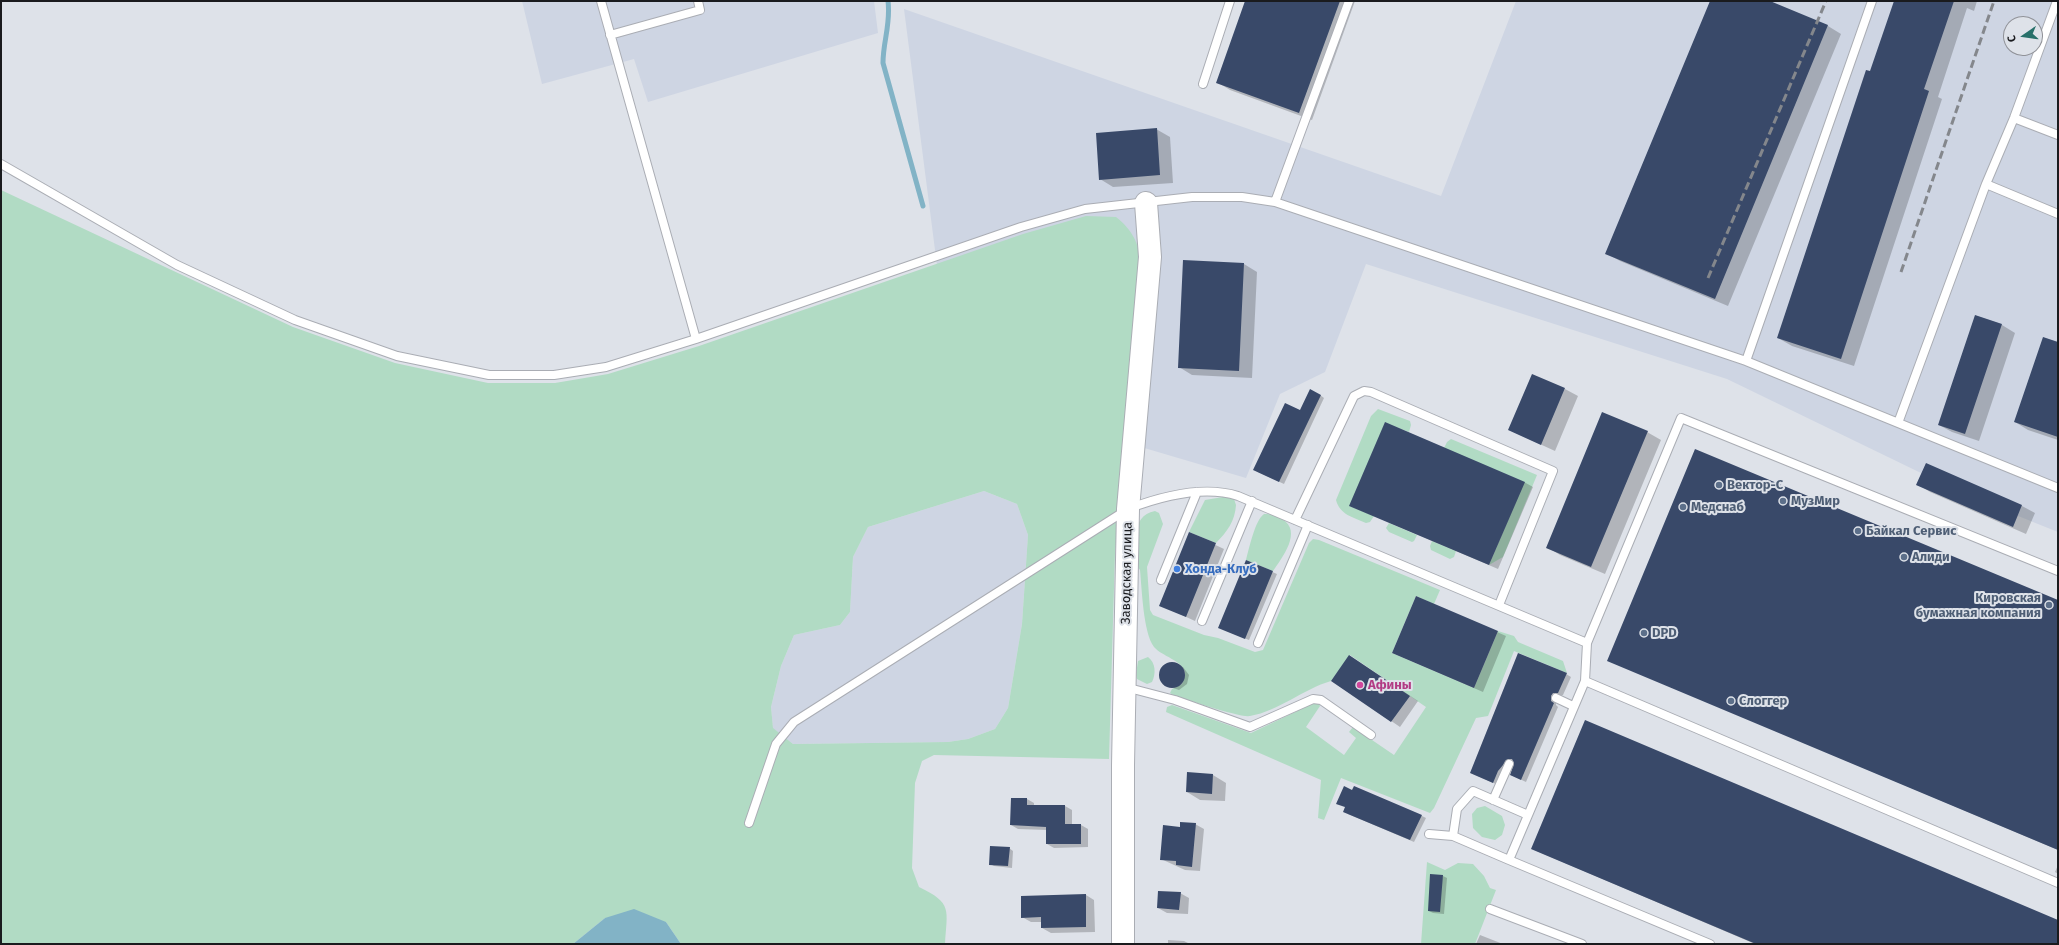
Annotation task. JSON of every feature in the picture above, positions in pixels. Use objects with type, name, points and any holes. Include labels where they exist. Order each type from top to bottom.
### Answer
[{"type":"street","name":"Заводская улица","points":[[1122,944],[1124,687],[1128,509],[1150,257],[1146,203]]},
{"type":"lane","points":[[600,1],[696,339]]},
{"type":"lane","points":[[610,35],[700,10],[698,1]]},
{"type":"lane","points":[[1203,84],[1230,1]]},
{"type":"lane","points":[[1275,202],[1349,1]]},
{"type":"lane","points":[[1746,361],[1872,1]]},
{"type":"lane","points":[[1898,423],[1986,184],[2014,118],[2057,1]]},
{"type":"lane","points":[[2014,118],[2058,135]]},
{"type":"lane","points":[[1,164],[177,264],[295,320],[397,356],[489,375],[554,375],[606,367],[696,339],[1021,227],[1085,209],[1192,197],[1242,197],[1275,202],[1746,361],[2058,488]]},
{"type":"lane","points":[[1986,184],[2058,214]]},
{"type":"lane","points":[[1295,520],[1354,396],[1364,391],[1371,392],[1553,471],[1499,605]]},
{"type":"lane","points":[[1509,860],[1573,706],[1585,681],[1587,643],[1681,418],[2058,571]]},
{"type":"lane","points":[[1161,580],[1197,492]]},
{"type":"lane","points":[[749,823],[776,744],[794,722],[1128,509],[1149,501],[1197,492],[1222,492],[1252,501],[1587,643]]},
{"type":"lane","points":[[1202,621],[1252,501]]},
{"type":"lane","points":[[1258,643],[1308,525]]},
{"type":"lane","points":[[1585,681],[2058,884]]},
{"type":"lane","points":[[1124,687],[1175,700],[1250,727],[1313,700],[1321,700],[1371,735]]},
{"type":"lane","points":[[1556,698],[1573,706]]},
{"type":"lane","points":[[1493,800],[1509,764]]},
{"type":"lane","points":[[1453,836],[1457,809],[1473,791],[1528,815]]},
{"type":"lane","points":[[1429,834],[1453,836],[1710,944]]},
{"type":"lane","points":[[1490,909],[1582,944]]},
{"type":"shaded area","points":[[522,1],[874,1],[878,33],[648,102],[634,59],[542,84]]},
{"type":"shaded area","points":[[1516,1],[2058,1],[2058,532],[2018,516],[2013,527],[1916,485],[1921,473],[1727,379],[1366,264],[1325,372],[1280,394],[1246,478],[1046,419],[943,312],[904,9],[1441,196]]},
{"type":"shaded area","points":[[984,491],[1017,504],[1028,535],[1022,624],[1008,708],[995,729],[968,739],[948,742],[793,744],[773,729],[771,707],[781,666],[794,635],[840,625],[850,612],[853,557],[868,527]]},
{"type":"green space","points":[[1,190],[293,327],[395,363],[488,383],[555,383],[608,374],[699,346],[1023,234],[1086,216],[1116,217],[1130,231],[1138,246],[1141,283],[1115,553],[1109,759],[934,755],[922,761],[915,783],[912,868],[919,887],[938,898],[946,909],[947,923],[945,944],[681,944],[666,922],[605,918],[573,944],[1,944]],"holes":[[[984,491],[1017,504],[1028,535],[1022,624],[1008,708],[995,729],[968,739],[948,742],[793,744],[773,728],[771,707],[781,666],[794,635],[840,625],[850,612],[853,557],[868,527]]]},
{"type":"green space","points":[[1378,409],[1410,421],[1411,425],[1409,432],[1385,423],[1350,506],[1374,516],[1370,522],[1366,523],[1344,512],[1336,500],[1371,416]]},
{"type":"green space","points":[[1451,439],[1537,475],[1503,557],[1489,565],[1524,482],[1444,448],[1447,442]]},
{"type":"green space","points":[[1223,497],[1234,499],[1236,505],[1230,526],[1224,535],[1216,543],[1189,532],[1205,500]]},
{"type":"green space","points":[[1155,511],[1159,513],[1163,524],[1147,567],[1150,610],[1153,615],[1204,635],[1218,638],[1255,652],[1263,650],[1309,543],[1313,539],[1319,540],[1440,590],[1434,604],[1416,596],[1392,653],[1474,688],[1498,631],[1514,636],[1518,642],[1563,661],[1567,673],[1514,651],[1488,716],[1476,718],[1434,808],[1430,813],[1341,778],[1324,820],[1318,818],[1321,780],[1166,712],[1167,707],[1172,705],[1251,733],[1312,704],[1319,704],[1320,706],[1306,727],[1344,755],[1356,738],[1349,732],[1353,727],[1394,755],[1426,707],[1350,655],[1331,681],[1311,689],[1271,710],[1250,716],[1224,711],[1170,693],[1172,689],[1182,684],[1185,672],[1179,664],[1154,647],[1150,640],[1145,621],[1140,570],[1137,566],[1136,533],[1138,525],[1141,519],[1147,514]]},
{"type":"green space","points":[[1264,514],[1273,515],[1282,519],[1288,524],[1291,530],[1289,545],[1273,571],[1246,560],[1255,528]]},
{"type":"green space","points":[[1389,523],[1417,535],[1414,541],[1412,542],[1389,532],[1386,528]]},
{"type":"green space","points":[[1432,541],[1456,551],[1454,557],[1450,559],[1431,550],[1430,546]]},
{"type":"green space","points":[[1148,657],[1153,662],[1155,672],[1152,682],[1147,684],[1137,679],[1136,674],[1138,661]]},
{"type":"green space","points":[[1485,806],[1502,816],[1505,825],[1502,835],[1495,840],[1482,837],[1473,828],[1472,814],[1477,808]]},
{"type":"green space","points":[[1427,862],[1445,870],[1458,863],[1473,864],[1484,876],[1490,888],[1496,890],[1475,944],[1421,944]]},
{"type":"water","points":[[634,909],[666,922],[681,944],[573,944],[605,918]]},
{"type":"building","points":[[1245,1],[1340,1],[1299,113],[1216,83]]},
{"type":"building","points":[[1710,1],[1770,1],[1828,25],[1715,299],[1605,254]]},
{"type":"building","points":[[1894,1],[1954,1],[1924,89],[1929,91],[1841,359],[1777,338],[1866,70],[1870,71]]},
{"type":"building","points":[[1157,128],[1160,175],[1099,180],[1096,133]]},
{"type":"building","points":[[1183,260],[1244,263],[1239,371],[1178,368]]},
{"type":"building","points":[[1975,315],[2002,324],[1965,434],[1938,425]]},
{"type":"building","points":[[2043,337],[2058,342],[2058,437],[2014,422]]},
{"type":"building","points":[[1532,374],[1565,388],[1541,445],[1508,430]]},
{"type":"building","points":[[1310,389],[1321,395],[1279,482],[1253,470],[1285,403],[1300,410]]},
{"type":"building","points":[[1602,412],[1648,431],[1591,567],[1546,548]]},
{"type":"building","points":[[1385,422],[1525,482],[1489,565],[1349,506]]},
{"type":"building","points":[[1695,449],[2058,600],[2058,850],[1607,661]]},
{"type":"building","points":[[1926,463],[2022,505],[2013,527],[1916,485]]},
{"type":"building","points":[[1189,532],[1216,543],[1186,617],[1159,606]]},
{"type":"building","points":[[1246,560],[1273,571],[1245,639],[1218,628]]},
{"type":"building","points":[[1416,596],[1498,631],[1474,688],[1392,653]]},
{"type":"building","points":[[1518,653],[1567,673],[1558,693],[1553,693],[1551,696],[1551,701],[1554,703],[1521,780],[1510,775],[1514,763],[1512,759],[1508,759],[1498,771],[1493,783],[1470,773]]},
{"type":"building","points":[[1349,655],[1410,696],[1391,722],[1331,681]]},
{"type":"building","points":[[1172,662],[1181,666],[1185,675],[1181,684],[1172,688],[1163,684],[1159,675],[1163,666]]},
{"type":"building","points":[[1585,720],[2058,920],[2058,944],[1756,944],[1531,849]]},
{"type":"building","points":[[1187,772],[1213,774],[1212,794],[1186,792]]},
{"type":"building","points":[[1344,786],[1352,790],[1354,786],[1422,815],[1410,840],[1343,812],[1345,807],[1336,804]]},
{"type":"building","points":[[1011,798],[1027,798],[1027,805],[1065,805],[1065,824],[1081,824],[1081,844],[1046,844],[1046,827],[1010,825]]},
{"type":"building","points":[[1180,822],[1196,823],[1192,867],[1176,865],[1176,861],[1160,860],[1163,825],[1180,827]]},
{"type":"building","points":[[990,846],[1010,847],[1008,866],[989,865]]},
{"type":"building","points":[[1430,874],[1443,875],[1440,912],[1428,911]]},
{"type":"building","points":[[1158,891],[1181,892],[1179,910],[1157,908]]},
{"type":"building","points":[[1086,894],[1086,927],[1041,928],[1041,917],[1021,918],[1021,896]]},
{"type":"waterway","points":[[888,1],[888,25],[883,63],[923,206]]},
{"type":"railway","points":[[1708,278],[1826,1]]},
{"type":"railway","points":[[1901,272],[1994,1]]},
{"type":"place","name":"Вектор-С","points":[[1719,485]]},
{"type":"place","name":"МузМир","points":[[1783,501]]},
{"type":"place","name":"Медснаб","points":[[1683,507]]},
{"type":"place","name":"Байкал Сервис","points":[[1858,531]]},
{"type":"place","name":"Алиди","points":[[1904,557]]},
{"type":"place","name":"Хонда-Клуб","points":[[1177,569]]},
{"type":"place","name":"Кировская бумажная компания","points":[[2049,605]]},
{"type":"place","name":"DPD","points":[[1644,633]]},
{"type":"place","name":"Афины","points":[[1360,685]]},
{"type":"place","name":"Слоггер","points":[[1731,701]]}]
